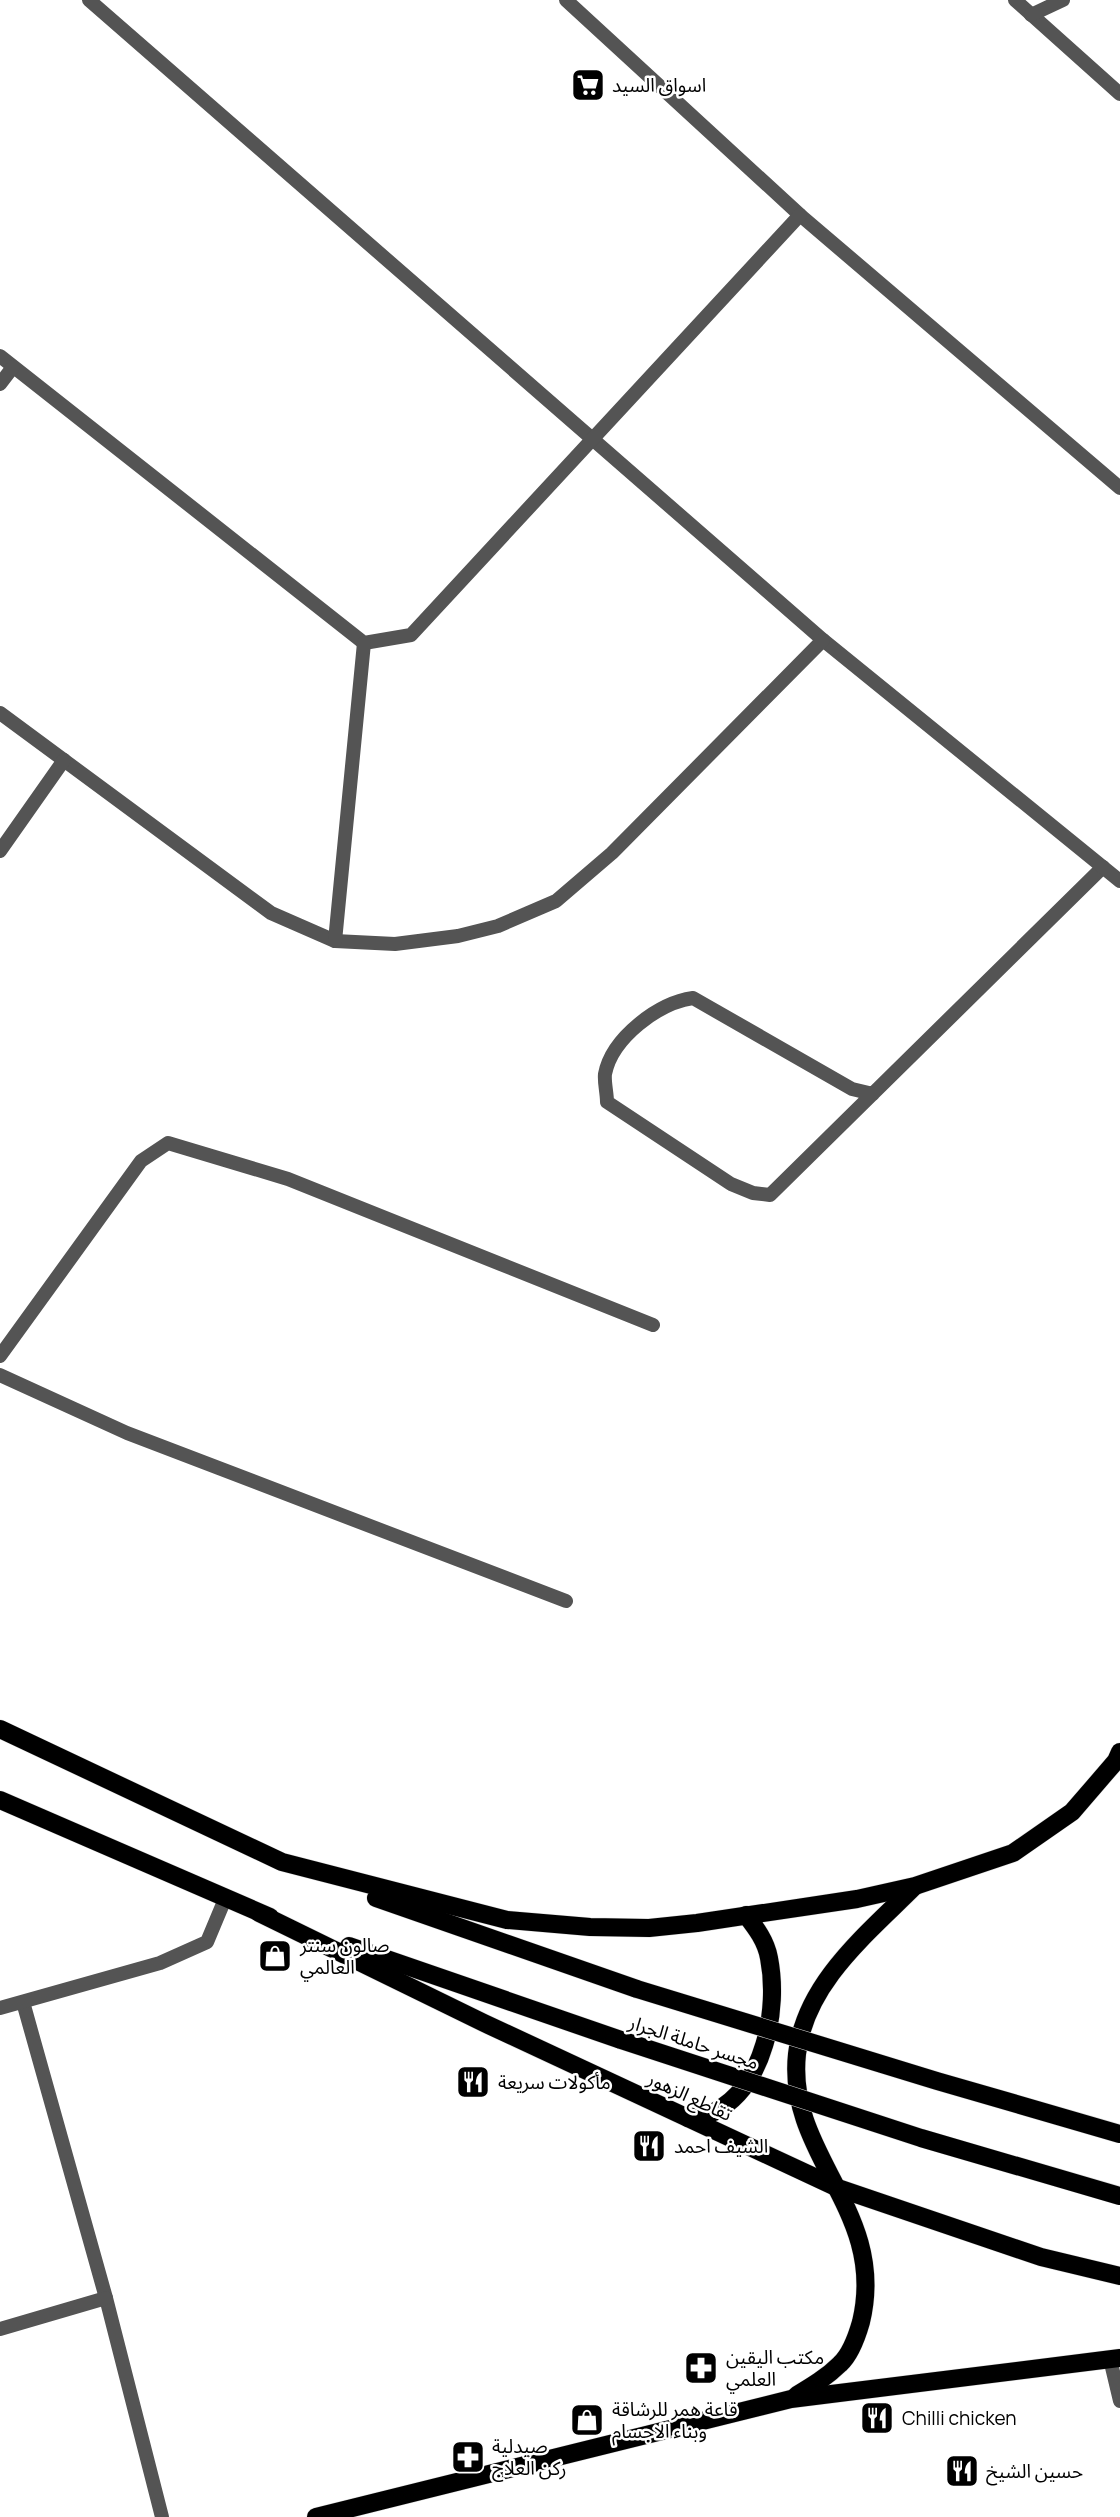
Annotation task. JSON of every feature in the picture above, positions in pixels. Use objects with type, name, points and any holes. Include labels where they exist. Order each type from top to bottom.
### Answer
[{"type":"main road","points":[[0,1730],[282,1862],[507,1920],[590,1927],[649,1928],[746,1916],[857,1899],[915,1886],[1013,1853],[1072,1812],[1118,1756]]},
{"type":"main road","points":[[0,1800],[259,1913]]},
{"type":"main road","name":"مجسر حاملة الجرار","points":[[282,1862],[457,1928],[637,1989],[1120,2134]]},
{"type":"main road","points":[[791,2399],[843,2362],[857,2336],[865,2302],[866,2271],[856,2226],[810,2139],[800,2102],[797,2054],[805,2025],[822,1986],[841,1960],[915,1886]]},
{"type":"main road","name":"مجسر حاملة الجرار","points":[[259,1913],[439,1979],[621,2040],[921,2138],[1120,2196]]},
{"type":"main road","name":"تقاطع الزهور","points":[[259,1913],[838,2188],[1041,2257],[1120,2276]]},
{"type":"main road","points":[[688,2118],[713,2112],[734,2097],[755,2065],[765,2043],[771,1996],[769,1956],[760,1934],[746,1916]]},
{"type":"main road","points":[[316,2517],[791,2399],[1115,2358]]},
{"type":"street","points":[[89,0],[823,640],[1120,881]]},
{"type":"street","points":[[566,0],[800,215],[1120,488]]},
{"type":"street","points":[[1015,0],[1120,93]]},
{"type":"street","points":[[1031,15],[1063,0]]},
{"type":"street","points":[[0,356],[364,643],[411,635],[800,215]]},
{"type":"street","points":[[0,384],[13,367]]},
{"type":"street","points":[[0,713],[271,914],[335,941],[395,944],[458,936],[498,926],[556,901],[612,853],[823,640]]},
{"type":"street","points":[[335,941],[364,643]]},
{"type":"street","points":[[0,851],[64,760]]},
{"type":"street","points":[[873,1094],[852,1089],[693,998],[667,1005],[618,1044],[605,1075],[607,1102],[731,1184],[753,1193],[770,1195],[873,1094],[1103,867]]},
{"type":"street","points":[[0,1356],[141,1161],[168,1143],[288,1179],[653,1325]]},
{"type":"street","points":[[0,1375],[127,1433],[566,1601]]},
{"type":"street","points":[[0,2008],[160,1963],[207,1942],[225,1899]]},
{"type":"street","points":[[23,2002],[106,2298],[162,2517]]},
{"type":"street","points":[[0,2329],[106,2298]]},
{"type":"street","points":[[1115,2358],[1120,2401]]},
{"type":"place","name":"اسواق السيد","points":[[588,85]]},
{"type":"place","name":"صالون سنتر العالمي","points":[[275,1956]]},
{"type":"place","name":"مأكولات سريعة","points":[[473,2082]]},
{"type":"place","name":"الشيف احمد","points":[[649,2146]]},
{"type":"place","name":"مكتب اليقين العلمي","points":[[701,2368]]},
{"type":"place","name":"Chilli chicken","points":[[877,2418]]},
{"type":"place","name":"قاعة همر للرشاقة وبناء الاجسام","points":[[587,2420]]},
{"type":"place","name":"صيدلية ركن العلاج","points":[[468,2457]]},
{"type":"place","name":"حسين الشيخ","points":[[962,2471]]}]
